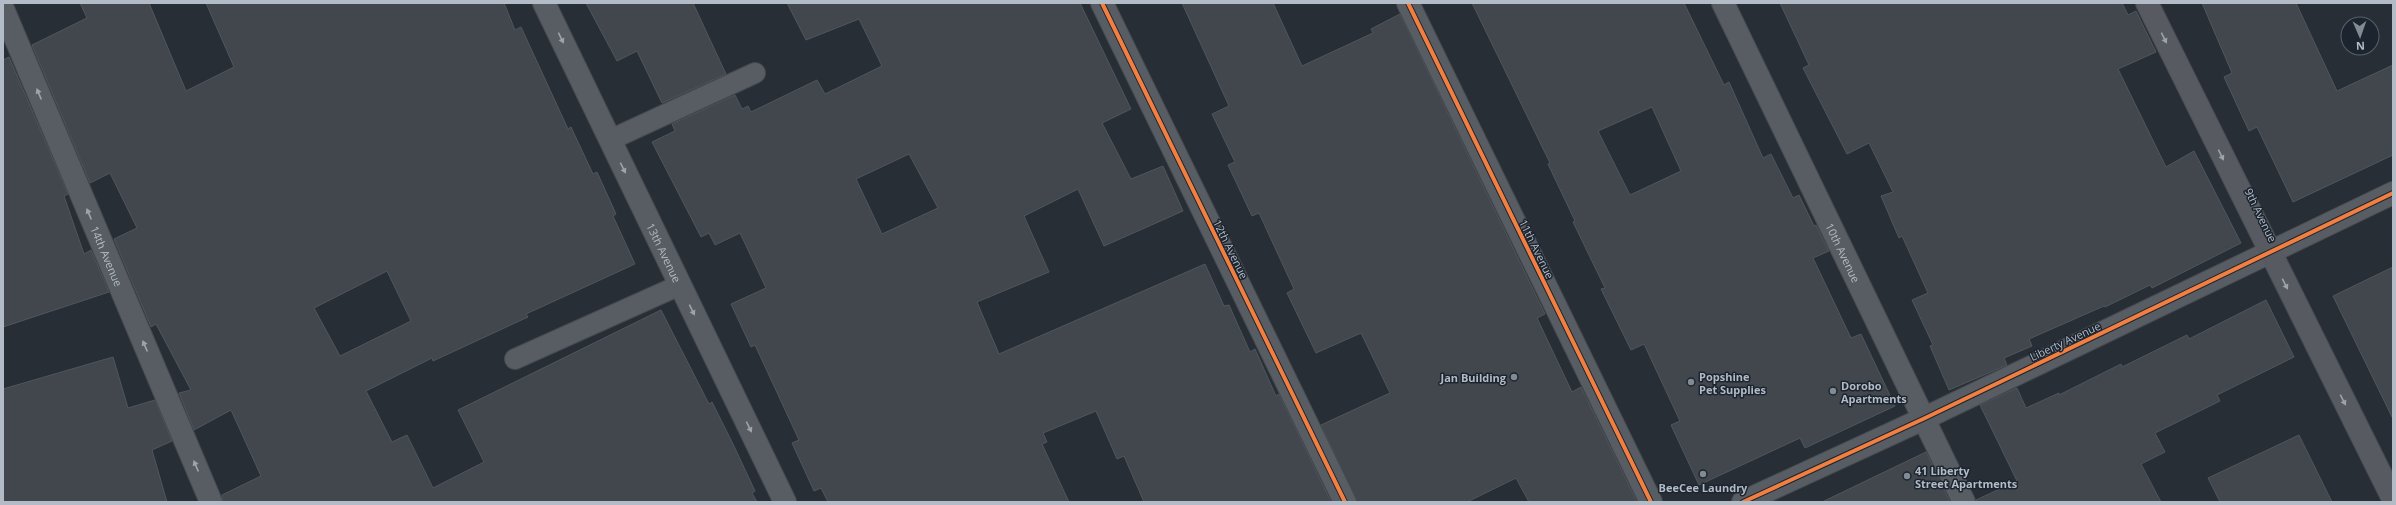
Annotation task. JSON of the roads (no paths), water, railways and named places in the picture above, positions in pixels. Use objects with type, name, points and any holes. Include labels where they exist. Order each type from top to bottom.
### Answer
[{"type":"street","name":"13th Avenue","points":[[544,3],[785,502]]},
{"type":"street","name":"12th Avenue","points":[[1102,3],[1345,502]]},
{"type":"street","name":"11th Avenue","points":[[1408,3],[1651,502]]},
{"type":"street","name":"10th Avenue","points":[[1723,3],[1964,502]]},
{"type":"street","name":"9th Avenue","points":[[2147,3],[2270,254],[2393,499]]},
{"type":"street","name":"14th Avenue","points":[[3,9],[211,502]]},
{"type":"street","name":"Liberty Avenue","points":[[1743,502],[1923,419],[2270,254],[2393,193]]},
{"type":"lane","points":[[610,140],[755,73]]},
{"type":"lane","points":[[515,359],[680,285]]},
{"type":"place","name":"Jan Building","points":[[1514,377]]},
{"type":"place","name":"Popshine Pet Supplies","points":[[1691,382]]},
{"type":"place","name":"Dorobo Apartments","points":[[1833,391]]},
{"type":"place","name":"BeeCee Laundry","points":[[1703,474]]},
{"type":"place","name":"41 Liberty Street Apartments","points":[[1907,476]]}]
